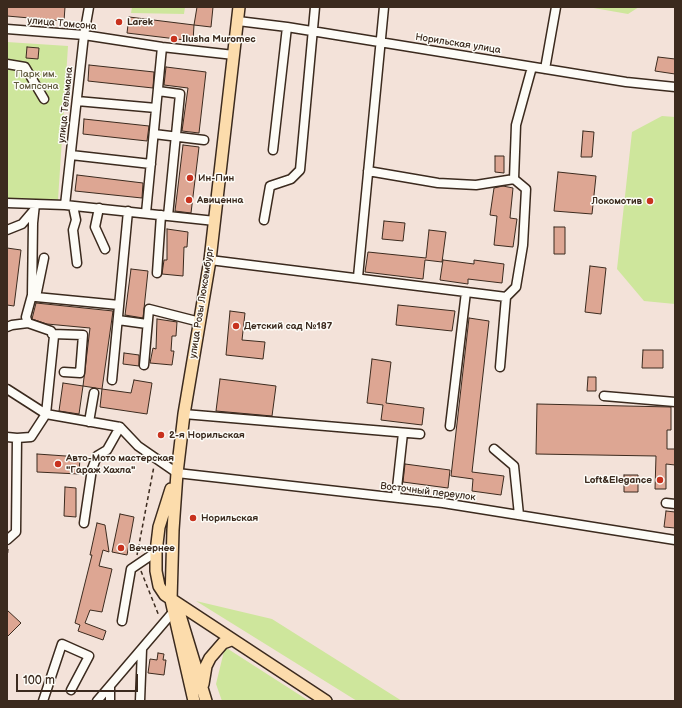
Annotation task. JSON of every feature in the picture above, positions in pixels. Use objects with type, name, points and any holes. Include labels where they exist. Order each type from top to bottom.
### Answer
[{"type":"main road","name":"улица Розы Люксембург","points":[[194,701],[170,600],[177,473],[184,414],[210,260],[239,7]]},
{"type":"main road","points":[[177,473],[159,527],[156,552],[156,571],[159,586],[178,610],[206,701]]},
{"type":"main road","points":[[170,600],[326,701]]},
{"type":"main road","points":[[203,688],[206,666],[210,658],[223,643],[231,640]]},
{"type":"street","name":"улица Тельмана","points":[[77,263],[73,230],[76,220],[69,206],[71,155],[84,35],[89,7]]},
{"type":"street","points":[[264,220],[270,186],[291,179],[300,170],[315,7]]},
{"type":"street","points":[[358,277],[382,42],[384,7]]},
{"type":"street","points":[[545,68],[556,7]]},
{"type":"street","name":"Норильская улица","points":[[238,21],[313,31],[626,82],[675,87]]},
{"type":"street","points":[[273,150],[287,27]]},
{"type":"street","name":"улица Томсона","points":[[7,29],[84,35],[162,47],[234,55]]},
{"type":"street","points":[[146,213],[162,47]]},
{"type":"street","points":[[7,64],[25,67],[44,99]]},
{"type":"street","points":[[514,179],[516,126],[532,67]]},
{"type":"street","points":[[157,272],[176,137],[180,94],[158,91]]},
{"type":"street","points":[[77,101],[156,108]]},
{"type":"street","points":[[154,134],[204,140]]},
{"type":"street","points":[[71,155],[151,164]]},
{"type":"street","points":[[368,171],[438,183],[476,185],[514,179],[526,189],[524,238],[516,287],[506,296],[500,367]]},
{"type":"street","points":[[7,203],[34,207],[69,206],[99,208],[215,221]]},
{"type":"street","points":[[7,230],[22,224],[34,207]]},
{"type":"street","points":[[34,207],[34,296]]},
{"type":"street","points":[[99,208],[95,227],[105,249]]},
{"type":"street","points":[[112,380],[128,211]]},
{"type":"street","points":[[28,323],[26,317],[34,296],[44,258]]},
{"type":"street","points":[[210,260],[506,296]]},
{"type":"street","points":[[450,426],[466,292]]},
{"type":"street","points":[[34,296],[119,305]]},
{"type":"street","points":[[144,365],[149,310],[200,322]]},
{"type":"street","points":[[118,320],[147,324]]},
{"type":"street","points":[[7,327],[28,323],[51,331],[54,342],[46,414],[31,437],[7,437]]},
{"type":"street","points":[[52,334],[83,335],[80,373],[64,372]]},
{"type":"street","points":[[7,389],[46,414],[120,427],[138,446],[177,473]]},
{"type":"street","points":[[89,422],[94,393]]},
{"type":"street","points":[[604,396],[675,402]]},
{"type":"street","points":[[184,414],[420,434]]},
{"type":"street","points":[[84,523],[94,463],[97,456],[107,450],[120,427]]},
{"type":"street","points":[[396,497],[403,433]]},
{"type":"street","points":[[8,540],[16,532],[17,438]]},
{"type":"street","points":[[494,449],[514,466],[519,515]]},
{"type":"street","name":"Восточный переулок","points":[[177,473],[396,497],[675,540]]},
{"type":"street","points":[[666,503],[675,504]]},
{"type":"street","points":[[122,621],[131,569],[156,552]]},
{"type":"street","points":[[97,701],[173,612]]},
{"type":"street","points":[[43,701],[62,644],[89,656],[71,690]]},
{"type":"street","points":[[140,701],[142,649]]},
{"type":"street","points":[[110,687],[110,701]]},
{"type":"path","points":[[144,524],[156,459]]},
{"type":"path","points":[[7,560],[8,540]]},
{"type":"green space","points":[[132,7],[185,7],[184,14],[131,13]]},
{"type":"green space","points":[[588,7],[639,7],[628,14]]},
{"type":"green space","name":"Парк им. Томпсона","points":[[7,42],[68,46],[58,200],[7,206]]},
{"type":"green space","name":"Локомотив","points":[[662,116],[675,117],[675,304],[644,301],[617,269],[632,132]]},
{"type":"green space","points":[[196,601],[272,619],[402,701],[357,701]]},
{"type":"green space","points":[[225,647],[309,701],[222,701],[216,684]]},
{"type":"building","points":[[7,7],[65,7],[64,21],[7,16]]},
{"type":"building","points":[[197,7],[213,7],[211,27],[194,25]]},
{"type":"building","points":[[129,17],[194,25],[193,41],[127,33]]},
{"type":"building","points":[[27,47],[39,48],[38,59],[26,58]]},
{"type":"building","points":[[658,57],[675,59],[675,74],[655,71]]},
{"type":"building","points":[[89,65],[154,72],[153,88],[88,81]]},
{"type":"building","points":[[166,67],[206,72],[199,133],[182,131],[188,88],[164,85]]},
{"type":"building","points":[[84,119],[149,126],[147,141],[83,134]]},
{"type":"building","points":[[583,131],[594,132],[592,157],[581,157]]},
{"type":"building","points":[[183,145],[199,147],[191,213],[175,211]]},
{"type":"building","points":[[495,156],[504,156],[504,173],[495,172]]},
{"type":"building","points":[[558,172],[596,176],[592,214],[554,211]]},
{"type":"building","points":[[77,175],[143,183],[142,198],[75,191]]},
{"type":"building","points":[[503,186],[513,188],[510,218],[517,219],[513,247],[494,245],[497,216],[490,215],[494,188]]},
{"type":"building","points":[[384,221],[405,223],[403,241],[382,239]]},
{"type":"building","points":[[554,227],[565,227],[565,254],[554,254]]},
{"type":"building","points":[[167,229],[188,232],[187,247],[184,247],[183,276],[162,274],[164,260],[167,260]]},
{"type":"building","points":[[429,230],[446,232],[442,262],[425,260],[423,279],[365,272],[368,252],[426,258]]},
{"type":"building","points":[[7,248],[21,250],[14,306],[7,305]]},
{"type":"building","points":[[443,260],[474,264],[474,260],[504,264],[502,283],[468,279],[468,284],[440,280]]},
{"type":"building","points":[[590,266],[606,268],[601,314],[585,312]]},
{"type":"building","points":[[131,269],[148,271],[143,318],[125,315]]},
{"type":"building","points":[[36,303],[113,311],[102,389],[83,386],[90,328],[47,324],[32,319]]},
{"type":"building","points":[[398,305],[455,311],[452,331],[396,325]]},
{"type":"building","name":"Детский сад №187","points":[[230,311],[245,313],[242,340],[265,342],[263,359],[226,355]]},
{"type":"building","points":[[469,318],[489,321],[472,472],[504,476],[501,495],[472,491],[473,479],[451,476]]},
{"type":"building","points":[[157,319],[177,322],[176,336],[172,336],[171,351],[174,351],[172,365],[150,363],[153,348],[156,349]]},
{"type":"building","points":[[643,350],[663,350],[663,368],[642,368]]},
{"type":"building","points":[[124,353],[139,355],[139,366],[123,364]]},
{"type":"building","points":[[372,359],[391,362],[386,403],[424,408],[422,425],[381,420],[383,405],[367,403]]},
{"type":"building","points":[[588,377],[596,377],[596,391],[587,391]]},
{"type":"building","points":[[220,379],[276,386],[272,416],[216,411]]},
{"type":"building","points":[[134,380],[152,383],[147,414],[100,407],[102,389],[131,393]]},
{"type":"building","points":[[63,383],[83,386],[79,414],[59,411]]},
{"type":"building","points":[[537,404],[671,407],[671,430],[667,430],[667,449],[675,449],[675,465],[666,464],[666,489],[655,489],[656,456],[536,454]]},
{"type":"building","name":"Авто-Мото мастерская \"Гараж Хахла\"","points":[[37,454],[80,457],[79,474],[37,472]]},
{"type":"building","points":[[405,464],[450,470],[448,488],[403,482]]},
{"type":"building","points":[[624,475],[638,475],[638,492],[624,492]]},
{"type":"building","points":[[65,487],[76,488],[76,517],[64,516]]},
{"type":"building","points":[[666,511],[675,512],[675,528],[664,527]]},
{"type":"building","points":[[120,514],[134,517],[127,555],[112,552]]},
{"type":"building","points":[[97,523],[105,525],[109,552],[103,550],[99,566],[112,569],[102,612],[90,610],[85,623],[106,631],[103,640],[78,631],[80,625],[75,623],[92,555],[90,555]]},
{"type":"building","points":[[7,610],[21,623],[7,637]]},
{"type":"building","points":[[158,653],[164,654],[163,660],[166,660],[164,675],[148,673],[150,659],[157,660]]},
{"type":"place","name":"Larek","points":[[119,22]]},
{"type":"place","name":"Ilusha Muromec","points":[[174,39]]},
{"type":"place","name":"Ин-Пин","points":[[190,178]]},
{"type":"place","name":"Авиценна","points":[[189,200]]},
{"type":"place","name":"Локомотив","points":[[650,201]]},
{"type":"place","name":"Детский сад №187","points":[[236,326]]},
{"type":"place","name":"2-я Норильская","points":[[161,435]]},
{"type":"place","name":"Авто-Мото мастерская \"Гараж Хахла\"","points":[[58,464]]},
{"type":"place","name":"Loft&Elegance","points":[[660,480]]},
{"type":"place","name":"Норильская","points":[[193,518]]},
{"type":"place","name":"Вечернее","points":[[121,548]]}]
